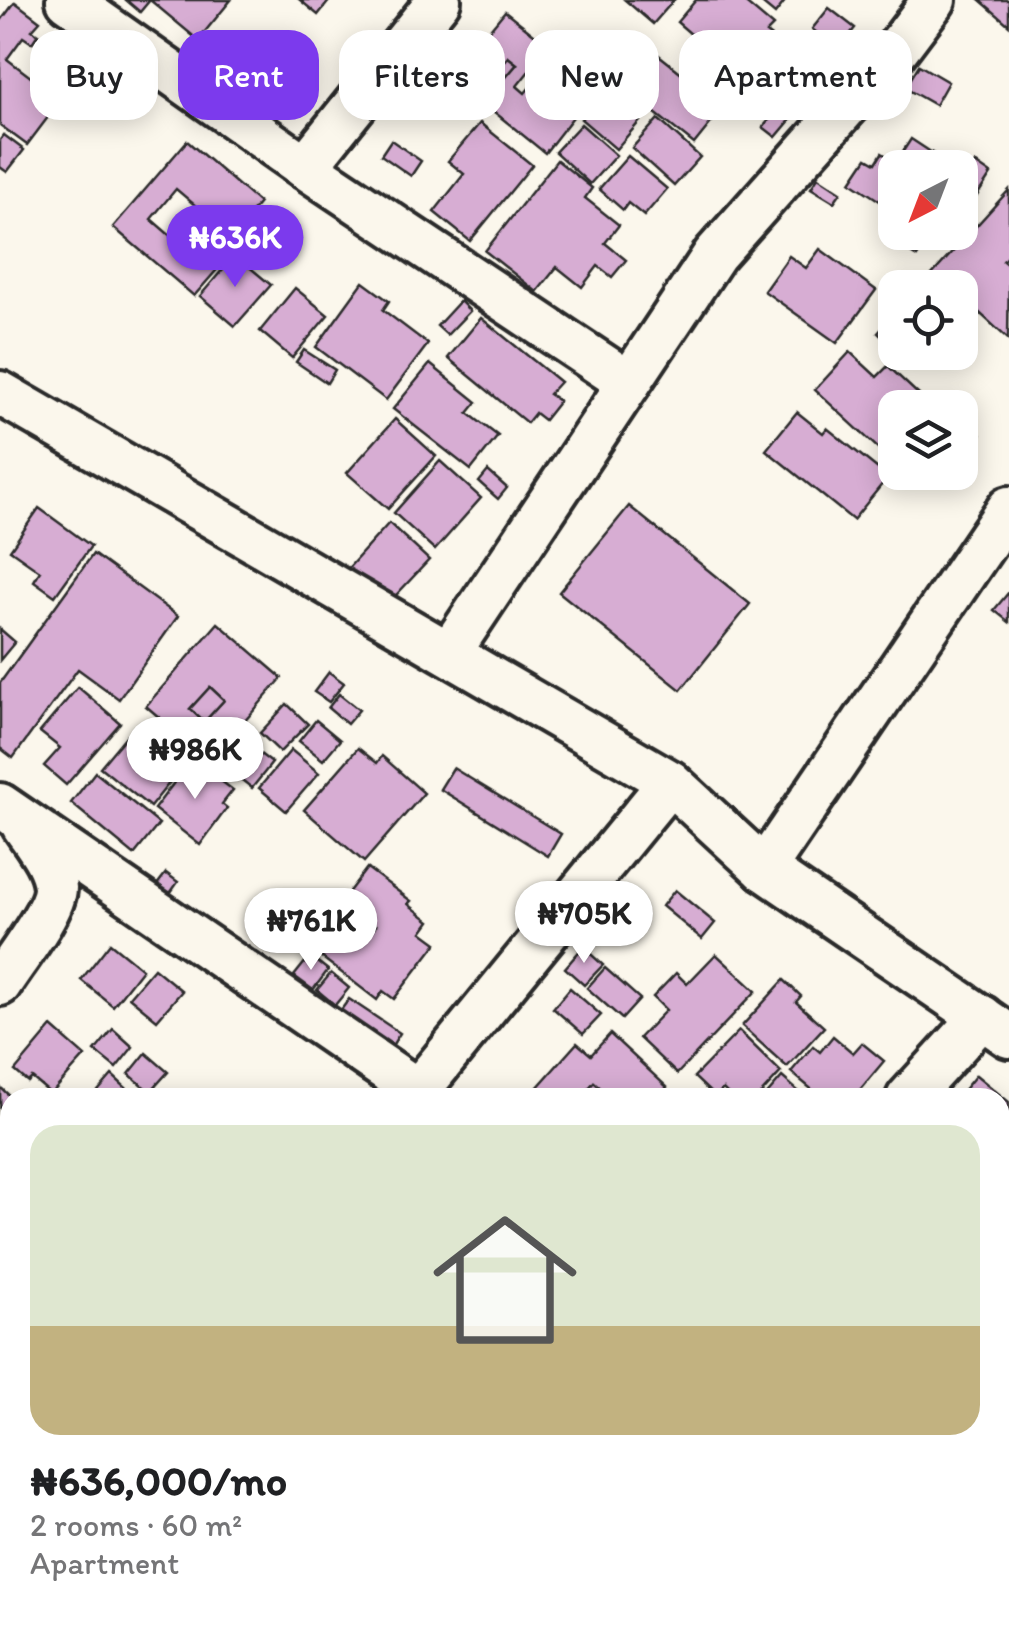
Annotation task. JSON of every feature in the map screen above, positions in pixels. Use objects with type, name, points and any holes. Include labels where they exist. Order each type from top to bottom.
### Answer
[{"type":"street","points":[[68,0],[305,167],[629,383]]},
{"type":"street","points":[[305,167],[439,0]]},
{"type":"street","points":[[448,653],[715,254],[894,53],[934,0]]},
{"type":"street","points":[[0,393],[670,782],[764,868],[995,1027],[920,1088]]},
{"type":"street","points":[[764,868],[1009,508]]},
{"type":"street","points":[[420,1088],[670,782]]},
{"type":"street","points":[[9,810],[406,1088]]},
{"type":"street","points":[[0,984],[55,891],[51,870],[9,810]]},
{"type":"building","points":[[126,0],[150,0],[140,12]]},
{"type":"building","points":[[150,0],[231,0],[206,30],[186,30]]},
{"type":"building","points":[[300,0],[330,0],[318,15]]},
{"type":"building","points":[[625,0],[674,0],[653,24]]},
{"type":"building","points":[[696,0],[742,0],[773,26],[769,30],[686,30],[677,22]]},
{"type":"building","points":[[758,0],[786,0],[775,14]]},
{"type":"building","points":[[980,0],[1009,0],[1009,25]]},
{"type":"building","points":[[15,2],[40,21],[30,30],[30,42],[23,37],[7,59],[30,76],[30,120],[46,120],[27,145],[0,125],[0,22]]},
{"type":"building","points":[[829,8],[855,28],[853,30],[812,29]]},
{"type":"building","points":[[505,11],[529,30],[525,30],[525,76],[517,86],[525,93],[525,120],[571,120],[545,153],[504,120],[505,76],[517,64],[508,57],[505,61],[505,30],[489,30]]},
{"type":"building","points":[[659,55],[679,71],[679,120],[713,120],[694,144],[659,116]]},
{"type":"building","points":[[508,57],[517,64],[506,77],[505,76]]},
{"type":"building","points":[[919,65],[948,82],[935,105],[912,92],[912,76]]},
{"type":"building","points":[[582,120],[639,120],[616,149]]},
{"type":"building","points":[[659,120],[700,157],[674,186],[632,148]]},
{"type":"building","points":[[769,120],[790,120],[776,137],[763,127]]},
{"type":"building","points":[[480,123],[532,165],[470,241],[434,212],[464,174],[448,161]]},
{"type":"building","points":[[581,124],[616,155],[590,184],[555,152]]},
{"type":"building","points":[[4,135],[24,150],[7,172],[0,167],[0,140]]},
{"type":"building","points":[[911,139],[928,150],[904,150]]},
{"type":"building","points":[[391,140],[421,161],[411,176],[381,155]]},
{"type":"building","points":[[187,141],[259,203],[231,236],[176,189],[151,219],[196,258],[218,233],[236,248],[194,296],[113,227]]},
{"type":"building","points":[[628,156],[667,189],[644,216],[628,203],[623,210],[599,189]]},
{"type":"building","points":[[867,158],[876,163],[878,160],[878,200],[851,182]]},
{"type":"building","points":[[557,160],[592,188],[585,198],[619,225],[605,243],[626,260],[612,277],[598,266],[582,287],[557,267],[537,292],[485,251]]},
{"type":"building","points":[[978,165],[991,174],[978,194]]},
{"type":"building","points":[[818,177],[841,192],[834,202],[811,188]]},
{"type":"building","points":[[1009,190],[1009,254],[1003,261],[1009,266],[1008,339],[978,311],[978,270],[936,270],[955,250],[978,250],[978,224]]},
{"type":"building","points":[[820,249],[876,290],[837,343],[764,291],[789,256],[806,268]]},
{"type":"building","points":[[235,255],[271,285],[235,326],[200,296]]},
{"type":"building","points":[[363,282],[389,301],[383,310],[428,344],[386,400],[316,347]]},
{"type":"building","points":[[295,288],[328,315],[292,358],[260,331]]},
{"type":"building","points":[[460,301],[470,311],[447,335],[437,326]]},
{"type":"building","points":[[481,318],[560,382],[549,394],[559,401],[544,420],[535,413],[527,423],[448,358]]},
{"type":"building","points":[[304,350],[335,370],[327,383],[296,362]]},
{"type":"building","points":[[850,352],[877,377],[884,370],[892,370],[914,390],[878,390],[878,448],[815,390]]},
{"type":"building","points":[[430,364],[477,402],[468,413],[498,436],[471,470],[393,409]]},
{"type":"building","points":[[797,412],[823,433],[827,428],[878,469],[878,489],[853,520],[766,450]]},
{"type":"building","points":[[395,419],[436,456],[388,509],[347,473]]},
{"type":"building","points":[[440,461],[481,498],[435,550],[394,513]]},
{"type":"building","points":[[488,471],[507,488],[498,499],[479,482]]},
{"type":"building","points":[[629,506],[750,604],[681,690],[559,592]]},
{"type":"building","points":[[39,508],[91,546],[55,596],[34,581],[40,571],[10,550]]},
{"type":"building","points":[[389,523],[429,560],[382,610],[343,574]]},
{"type":"building","points":[[93,554],[178,616],[119,699],[78,669],[13,758],[0,748],[0,683]]},
{"type":"building","points":[[1009,592],[1009,622],[994,610]]},
{"type":"building","points":[[218,623],[282,678],[210,761],[146,706]],"holes":[[[210,687],[224,700],[204,722],[190,709]]]},
{"type":"building","points":[[0,629],[15,642],[0,660]]},
{"type":"building","points":[[329,672],[344,683],[329,702],[314,692]]},
{"type":"building","points":[[78,687],[120,723],[66,785],[44,766],[60,748],[40,732]]},
{"type":"building","points":[[210,687],[224,700],[204,722],[190,709]]},
{"type":"building","points":[[339,694],[359,710],[347,724],[328,708]]},
{"type":"building","points":[[287,704],[308,724],[280,752],[260,733]]},
{"type":"building","points":[[316,720],[340,740],[323,760],[299,741]]},
{"type":"building","points":[[146,721],[190,757],[150,807],[100,767],[126,736],[131,740]]},
{"type":"building","points":[[238,737],[272,763],[252,788],[219,762]]},
{"type":"building","points":[[358,748],[377,763],[382,756],[424,793],[364,862],[304,810]]},
{"type":"building","points":[[291,750],[319,773],[286,811],[259,788]]},
{"type":"building","points":[[192,759],[233,790],[222,804],[227,808],[200,845],[154,809]]},
{"type":"building","points":[[453,768],[561,834],[548,856],[440,789]]},
{"type":"building","points":[[95,772],[159,824],[134,855],[71,803]]},
{"type":"building","points":[[367,868],[411,901],[408,904],[430,921],[422,932],[437,943],[394,999],[383,991],[377,1000],[307,946]],"holes":[[[367,918],[376,925],[365,939],[356,932]]]},
{"type":"building","points":[[166,873],[178,882],[166,899],[153,890]]},
{"type":"building","points":[[675,890],[715,923],[702,939],[662,906]]},
{"type":"building","points":[[367,918],[376,925],[365,939],[356,932]]},
{"type":"building","points":[[110,943],[142,969],[113,1006],[81,980]]},
{"type":"building","points":[[583,947],[603,965],[584,985],[565,968]]},
{"type":"building","points":[[716,954],[756,991],[677,1074],[639,1038],[666,1010],[653,997],[676,973],[687,984]]},
{"type":"building","points":[[310,956],[328,970],[313,990],[294,976]]},
{"type":"building","points":[[154,968],[182,991],[157,1020],[129,997]]},
{"type":"building","points":[[605,968],[640,999],[622,1019],[587,988]]},
{"type":"building","points":[[331,973],[349,988],[335,1005],[317,990]]},
{"type":"building","points":[[784,980],[801,996],[796,1002],[824,1027],[787,1067],[742,1026]]},
{"type":"building","points":[[570,988],[601,1015],[583,1034],[553,1008]]},
{"type":"building","points":[[349,999],[400,1033],[390,1049],[338,1014]]},
{"type":"building","points":[[52,1027],[85,1056],[56,1088],[44,1088],[32,1078],[28,1082],[15,1071]]},
{"type":"building","points":[[113,1029],[133,1047],[116,1068],[95,1051]]},
{"type":"building","points":[[739,1031],[781,1072],[766,1088],[706,1088],[694,1077]]},
{"type":"building","points":[[610,1034],[667,1087],[600,1088],[594,1082],[589,1088],[537,1088],[577,1043],[591,1055]]},
{"type":"building","points":[[833,1036],[853,1053],[862,1043],[884,1061],[861,1088],[810,1088],[791,1072],[813,1046],[820,1052]]},
{"type":"building","points":[[146,1053],[168,1072],[154,1088],[145,1088],[129,1074]]},
{"type":"building","points":[[112,1075],[126,1088],[101,1088]]},
{"type":"building","points":[[976,1075],[992,1088],[965,1088]]},
{"type":"building","points":[[782,1077],[795,1088],[773,1088]]}]
